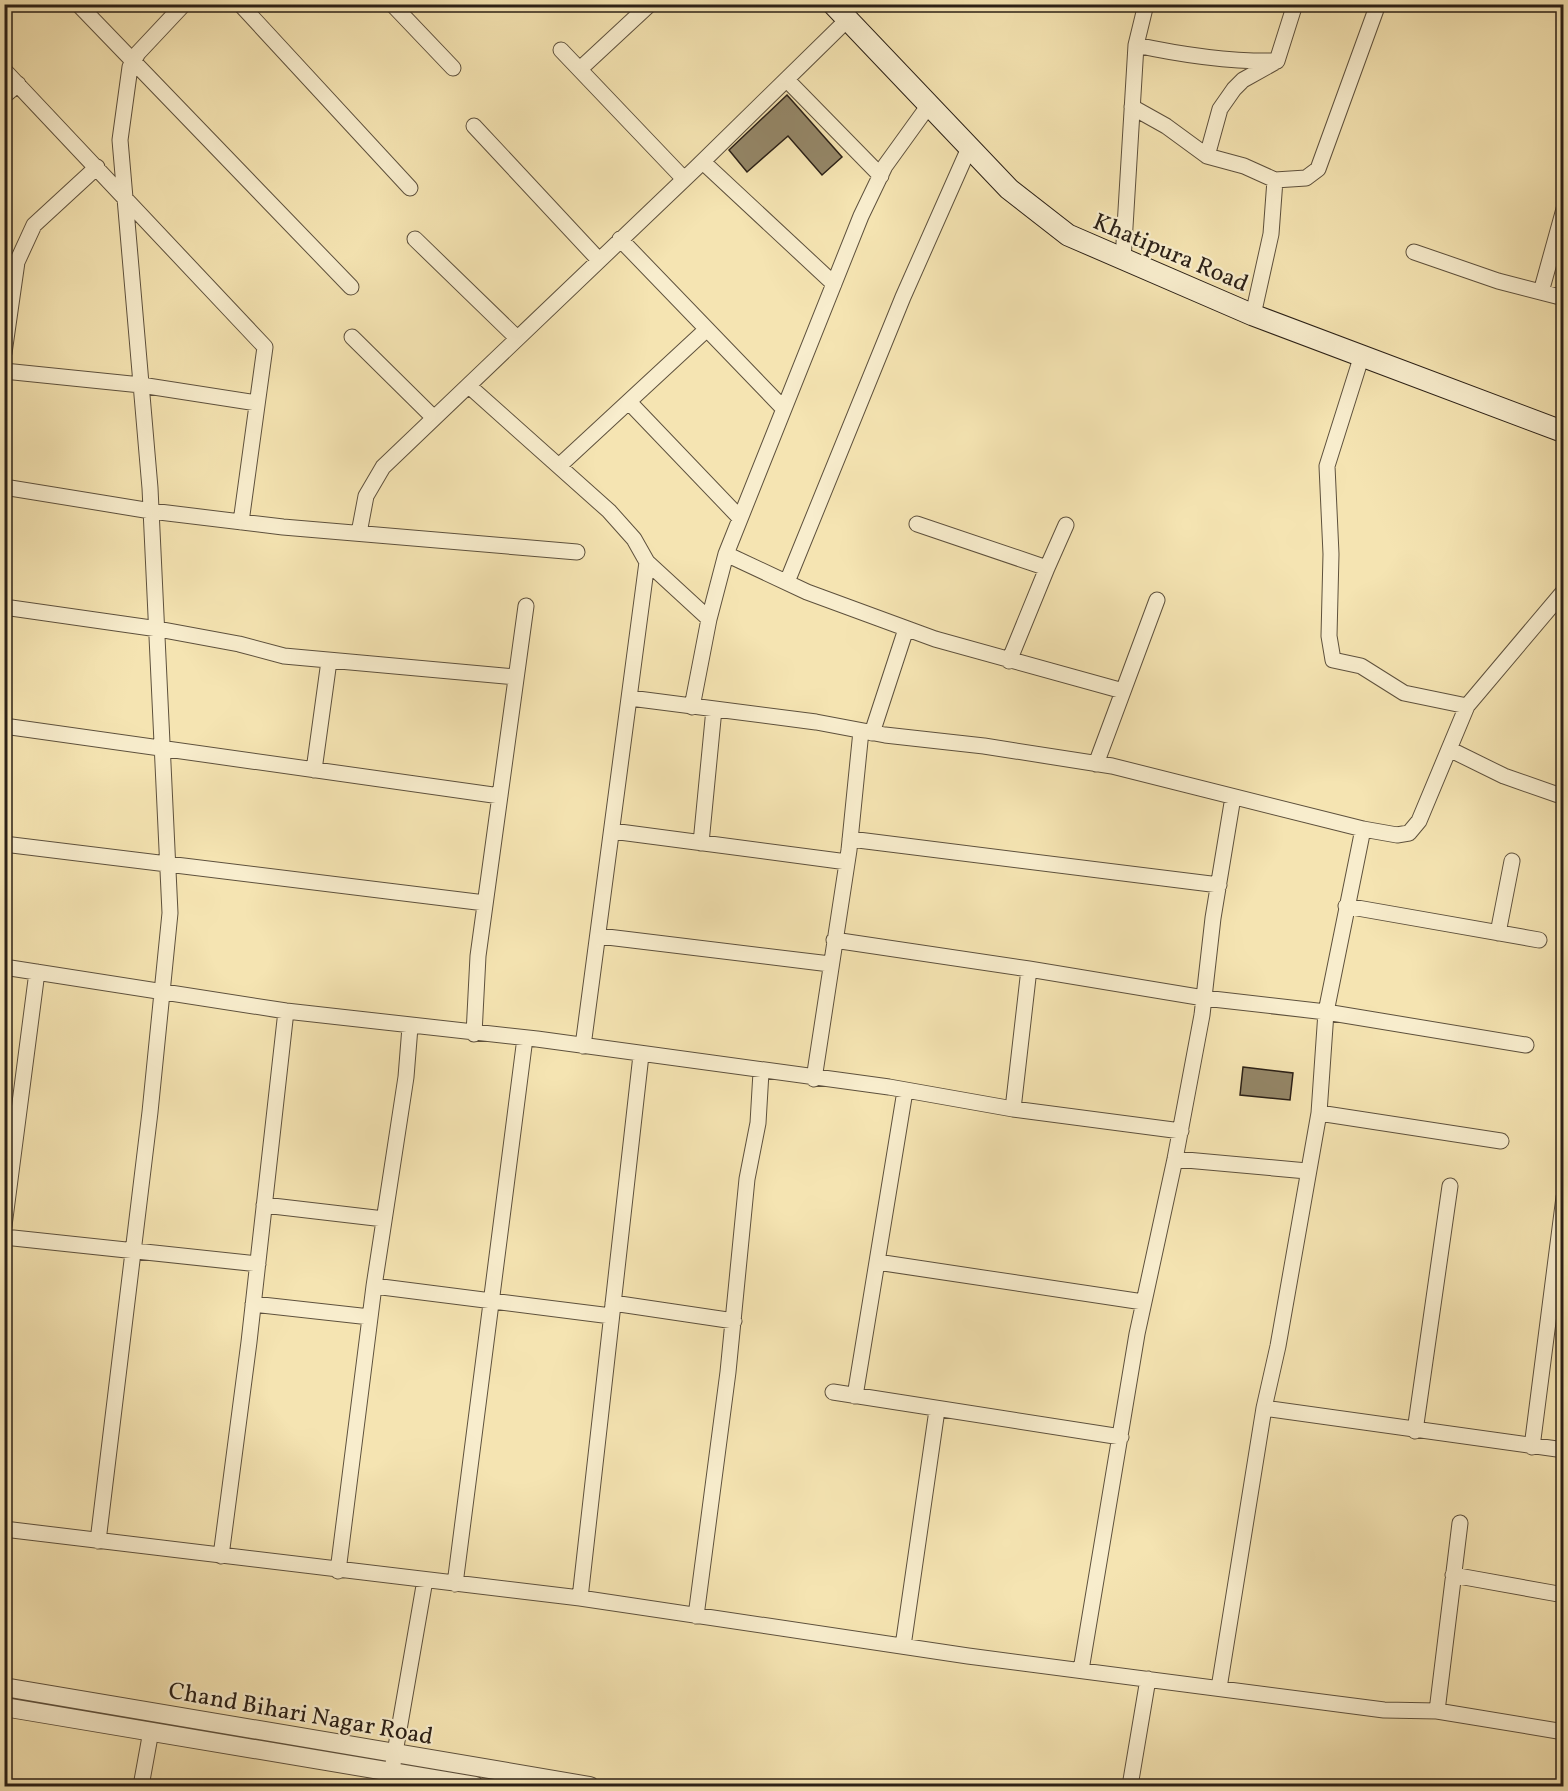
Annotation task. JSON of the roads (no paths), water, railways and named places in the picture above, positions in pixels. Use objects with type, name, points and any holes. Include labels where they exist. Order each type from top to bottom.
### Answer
[{"type":"main road","name":"Khatipura Road","points":[[840,12],[1009,189],[1068,235],[1252,315],[1563,432]]},
{"type":"street","points":[[78,4],[351,287]]},
{"type":"street","points":[[98,1541],[133,1253],[170,913],[151,511],[120,140],[129,68],[184,4]]},
{"type":"street","points":[[240,4],[410,188]]},
{"type":"street","points":[[392,4],[453,68]]},
{"type":"street","points":[[580,69],[650,4]]},
{"type":"street","points":[[1123,260],[1136,45],[1146,4]]},
{"type":"street","points":[[1207,156],[1220,109],[1234,89],[1243,80],[1277,61],[1295,4]]},
{"type":"street","points":[[1132,107],[1166,126],[1207,156],[1244,166],[1275,180],[1306,178],[1318,169],[1378,4]]},
{"type":"street","points":[[359,533],[366,496],[383,467],[598,259],[788,80],[840,12]]},
{"type":"street","points":[[1136,45],[1225,59],[1277,61]]},
{"type":"street","points":[[561,50],[684,179]]},
{"type":"street","points":[[4,70],[265,347],[241,522]]},
{"type":"street","points":[[788,80],[881,176]]},
{"type":"street","points":[[4,96],[18,84]]},
{"type":"street","points":[[692,707],[709,619],[726,554],[783,408],[861,216],[901,141],[929,105]]},
{"type":"street","points":[[474,126],[598,259]]},
{"type":"street","points":[[787,582],[903,297],[969,148]]},
{"type":"street","points":[[703,162],[834,284]]},
{"type":"street","points":[[4,353],[17,262],[34,225],[97,167]]},
{"type":"street","points":[[1252,315],[1271,234],[1275,180]]},
{"type":"street","points":[[1541,292],[1563,209]]},
{"type":"street","points":[[620,238],[783,408]]},
{"type":"street","points":[[415,239],[518,338]]},
{"type":"street","points":[[1414,252],[1498,281],[1563,298]]},
{"type":"street","points":[[559,466],[707,329]]},
{"type":"street","points":[[352,337],[434,418]]},
{"type":"street","points":[[1362,355],[1327,466],[1331,554],[1329,636],[1333,660],[1361,666],[1404,693],[1467,706]]},
{"type":"street","points":[[4,371],[141,386],[257,403]]},
{"type":"street","points":[[469,386],[609,511],[634,539],[647,562],[709,619]]},
{"type":"street","points":[[629,402],[740,518]]},
{"type":"street","points":[[4,487],[151,511],[241,522],[578,552]]},
{"type":"street","points":[[917,524],[1047,568]]},
{"type":"street","points":[[1009,661],[1066,525]]},
{"type":"street","points":[[726,554],[787,582],[906,629],[1009,661],[1123,691]]},
{"type":"street","points":[[583,1046],[647,562]]},
{"type":"street","points":[[630,698],[866,732],[984,746],[1096,764],[1363,829],[1397,835],[1409,833],[1419,820],[1451,750],[1455,729],[1467,706],[1563,591]]},
{"type":"street","points":[[1096,764],[1157,600]]},
{"type":"street","points":[[474,1034],[478,956],[526,606]]},
{"type":"street","points":[[4,607],[158,628],[239,644],[284,656],[516,677]]},
{"type":"street","points":[[814,1079],[866,732],[906,629]]},
{"type":"street","points":[[314,770],[329,661]]},
{"type":"street","points":[[701,843],[714,709]]},
{"type":"street","points":[[4,726],[500,796]]},
{"type":"street","points":[[1451,750],[1504,776],[1563,797]]},
{"type":"street","points":[[1081,1670],[1143,1302],[1181,1131],[1204,998],[1233,797]]},
{"type":"street","points":[[1219,1688],[1264,1408],[1278,1346],[1319,1113],[1326,1012],[1363,829]]},
{"type":"street","points":[[612,831],[847,862]]},
{"type":"street","points":[[850,839],[1219,885]]},
{"type":"street","points":[[4,844],[167,866],[485,903]]},
{"type":"street","points":[[1498,933],[1512,861]]},
{"type":"street","points":[[1346,906],[1539,940]]},
{"type":"street","points":[[599,936],[830,964]]},
{"type":"street","points":[[834,940],[1204,998],[1326,1012],[1526,1045]]},
{"type":"street","points":[[4,967],[286,1011],[410,1027],[525,1038],[1181,1131]]},
{"type":"street","points":[[1013,1109],[1029,969]]},
{"type":"street","points":[[4,1226],[37,972]]},
{"type":"street","points":[[221,1556],[258,1264],[286,1011]]},
{"type":"street","points":[[338,1571],[374,1286],[406,1077],[410,1027]]},
{"type":"street","points":[[456,1584],[525,1038]]},
{"type":"street","points":[[580,1598],[641,1055]]},
{"type":"street","points":[[696,1616],[734,1321],[747,1179],[758,1123],[761,1072]]},
{"type":"street","points":[[855,1396],[904,1090]]},
{"type":"street","points":[[1319,1113],[1501,1141]]},
{"type":"street","points":[[1175,1159],[1307,1171]]},
{"type":"street","points":[[1415,1431],[1450,1186]]},
{"type":"street","points":[[1532,1447],[1563,1197]]},
{"type":"street","points":[[264,1204],[384,1219]]},
{"type":"street","points":[[4,1237],[133,1253],[258,1264]]},
{"type":"street","points":[[877,1262],[1143,1302]]},
{"type":"street","points":[[374,1286],[493,1301],[612,1309],[734,1321]]},
{"type":"street","points":[[253,1304],[370,1317]]},
{"type":"street","points":[[833,1392],[938,1410],[1089,1430],[1121,1437]]},
{"type":"street","points":[[1264,1408],[1563,1450]]},
{"type":"street","points":[[903,1646],[938,1410]]},
{"type":"street","points":[[1437,1711],[1460,1523]]},
{"type":"street","points":[[4,1529],[338,1571],[580,1598],[903,1646],[1384,1710],[1437,1711],[1563,1732]]},
{"type":"street","points":[[1453,1575],[1563,1594]]},
{"type":"street","points":[[391,1772],[425,1580]]},
{"type":"street","points":[[1130,1786],[1148,1679]]},
{"type":"street","name":"Chand Bihari Nagar Road","points":[[4,1687],[590,1786]]},
{"type":"street","name":"Chand Bihari Nagar Road","points":[[4,1707],[475,1786]]},
{"type":"street","points":[[141,1786],[151,1731]]}]
